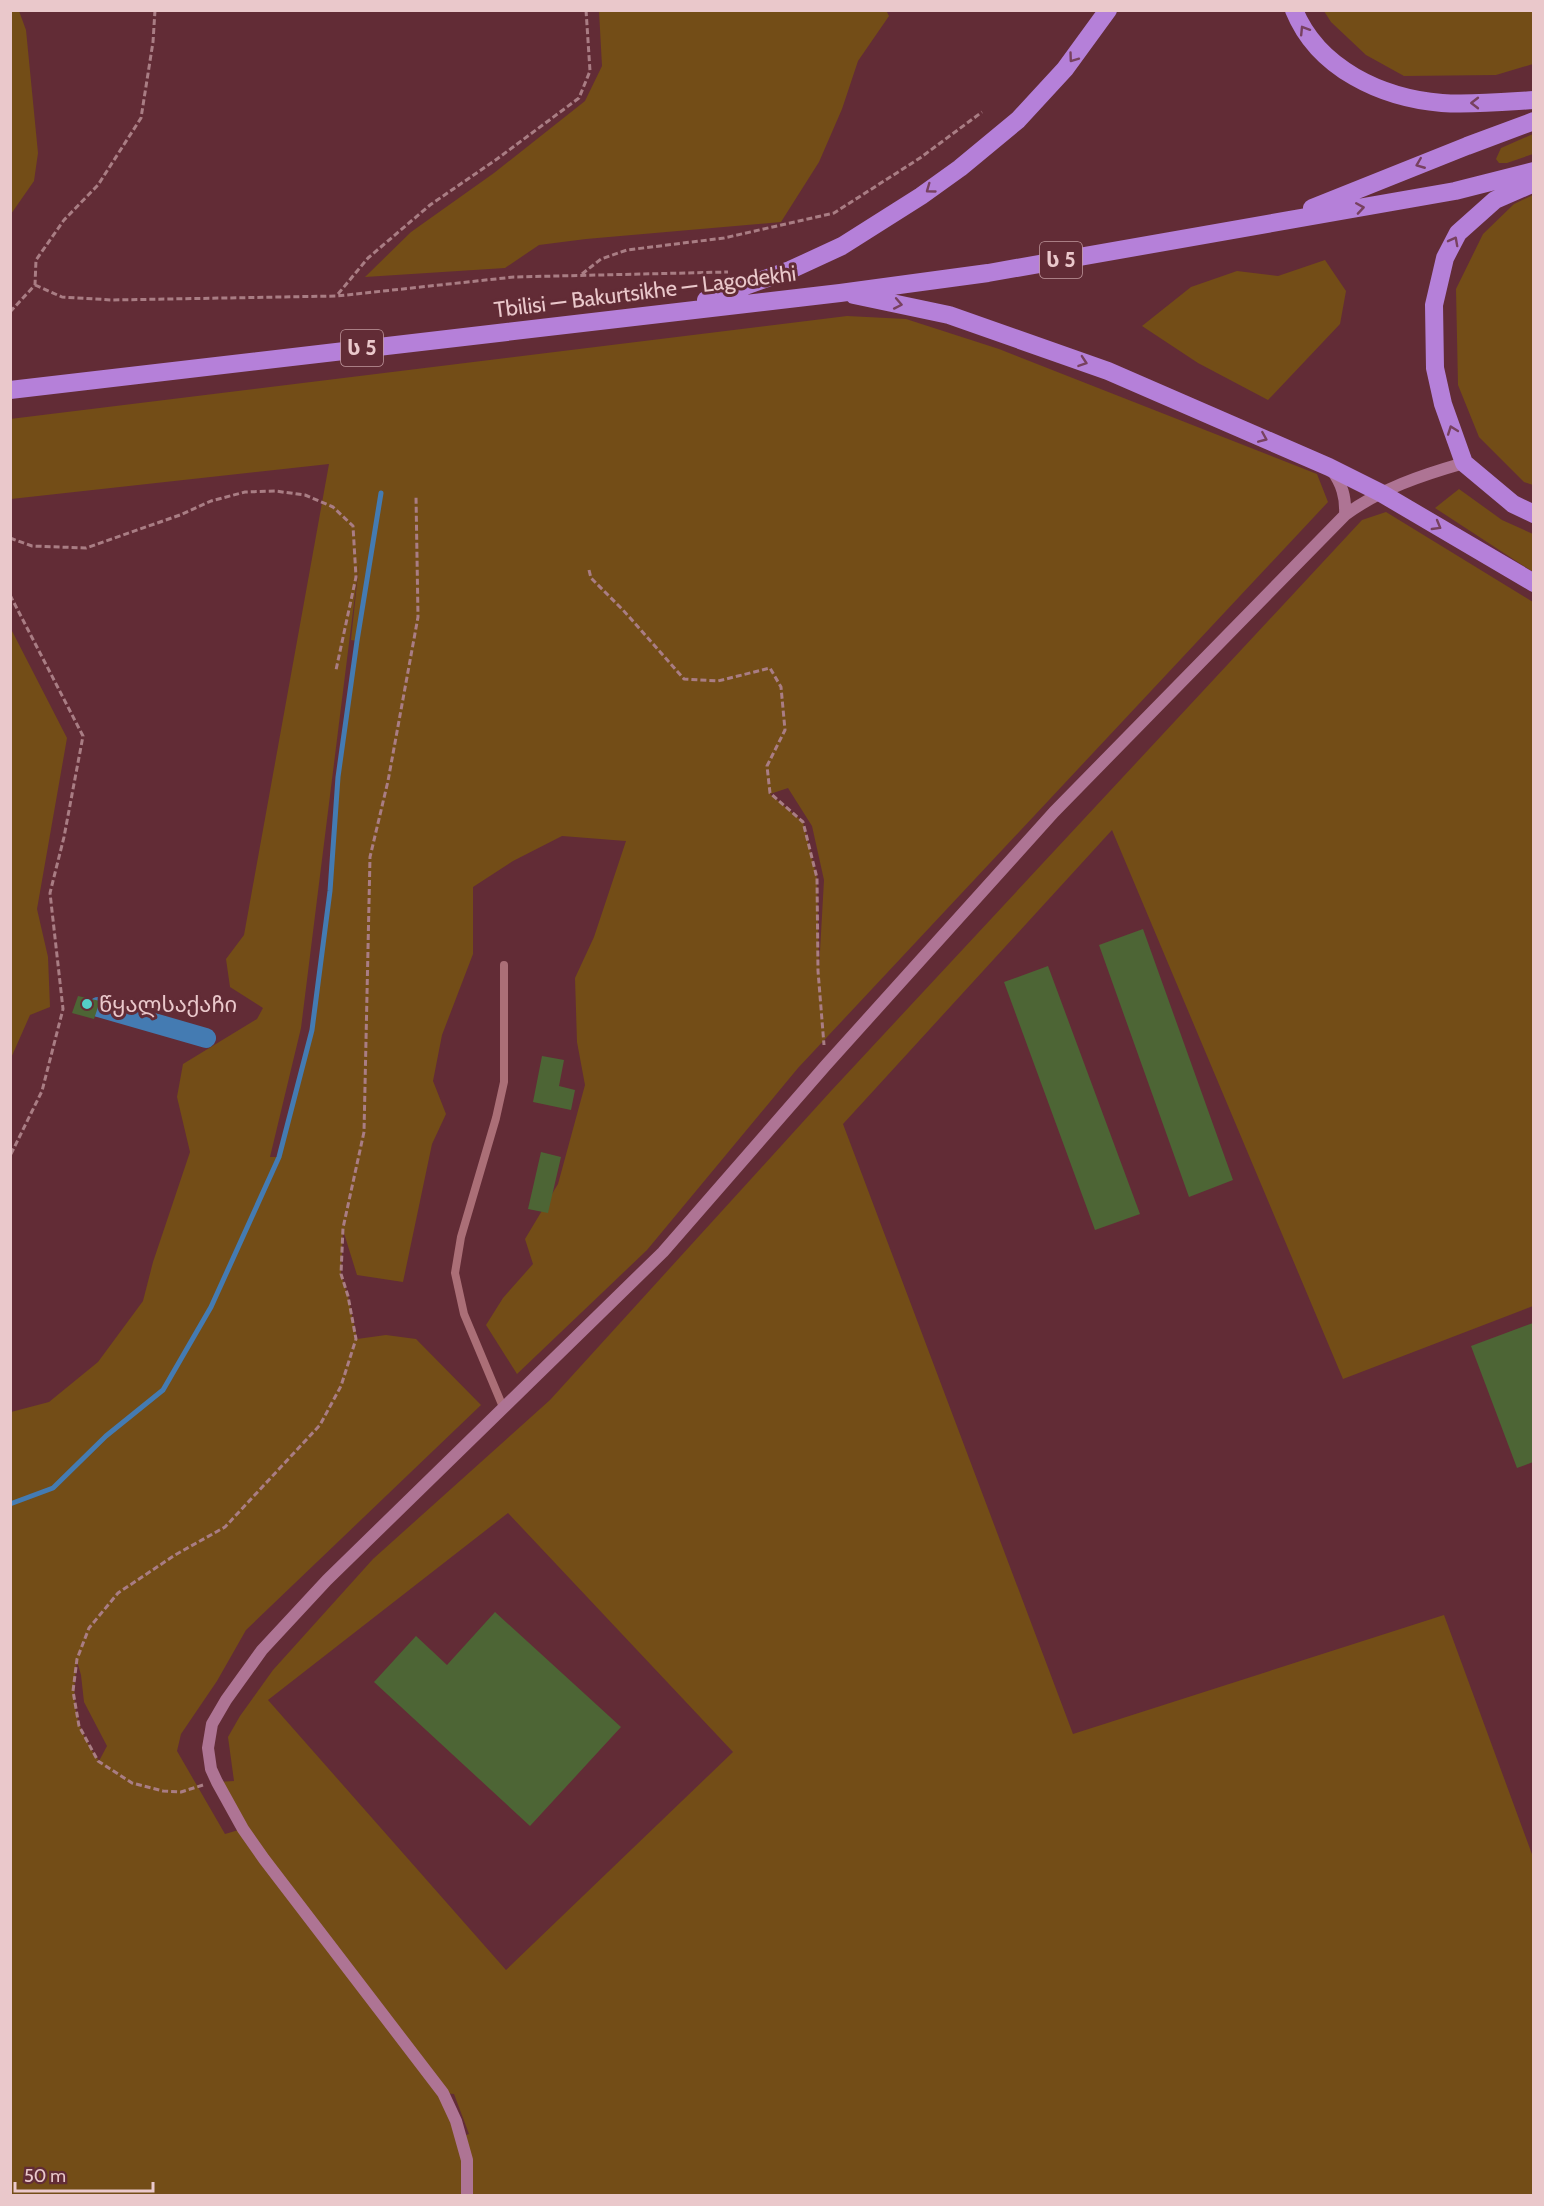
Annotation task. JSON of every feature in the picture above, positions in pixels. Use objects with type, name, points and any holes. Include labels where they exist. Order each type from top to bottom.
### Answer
[{"type":"highway","points":[[675,311],[790,270],[842,246],[921,196],[1018,120],[1065,69],[1108,10]]},
{"type":"highway","points":[[1294,10],[1298,20],[1320,52],[1366,84],[1417,99],[1442,103],[1533,100]]},
{"type":"highway","name":"Tbilisi — Bakurtsikhe — Lagodekhi","points":[[1282,221],[1533,121]]},
{"type":"highway","name":"Tbilisi — Bakurtsikhe — Lagodekhi","points":[[10,390],[988,273],[1455,191],[1533,171]]},
{"type":"highway","points":[[1533,183],[1495,200],[1458,233],[1445,258],[1434,305],[1435,368],[1443,404],[1464,463],[1513,504],[1533,514]]},
{"type":"highway","points":[[840,292],[949,315],[1108,371],[1329,467],[1381,493],[1533,583]]},
{"type":"street","points":[[467,2196],[466,2160],[456,2121],[443,2093],[243,1829],[211,1769],[208,1748],[212,1724],[226,1700],[262,1650],[327,1580],[663,1252],[825,1065],[1054,812],[1345,515],[1362,502],[1418,476],[1464,463]]},
{"type":"street","points":[[1329,467],[1343,487],[1346,503],[1345,515]]},
{"type":"lane","points":[[503,1407],[464,1314],[455,1273],[461,1237],[496,1118],[504,1082],[504,965]]},
{"type":"path","points":[[10,312],[35,285],[36,260],[64,220],[98,184],[141,118],[153,42],[155,10]]},
{"type":"path","points":[[337,296],[368,258],[430,205],[579,98],[590,71],[586,10]]},
{"type":"path","points":[[581,275],[601,260],[627,250],[724,238],[834,213],[920,158],[982,112]]},
{"type":"path","points":[[35,285],[62,297],[112,300],[337,296],[514,277],[730,272]]},
{"type":"path","points":[[10,538],[32,546],[86,548],[180,515],[211,501],[245,492],[275,491],[305,495],[333,507],[352,526],[356,577],[336,670]]},
{"type":"path","points":[[217,1782],[181,1792],[163,1791],[132,1783],[98,1761],[79,1726],[73,1691],[77,1659],[89,1628],[118,1593],[175,1555],[225,1527],[320,1425],[341,1386],[356,1339],[348,1296],[341,1274],[343,1227],[364,1132],[370,857],[388,781],[418,617],[416,495]]},
{"type":"path","points":[[589,570],[591,578],[623,610],[684,679],[718,681],[770,668],[781,687],[785,730],[767,766],[770,793],[803,822],[817,878],[818,970],[825,1065]]},
{"type":"path","points":[[10,595],[83,736],[64,837],[50,893],[63,1010],[42,1091],[10,1156]]},
{"type":"shaded area","points":[[886,10],[889,16],[858,61],[842,109],[819,162],[781,222],[539,245],[505,268],[365,277],[411,232],[494,173],[585,101],[602,66],[599,11]]},
{"type":"shaded area","points":[[10,11],[19,11],[26,30],[38,153],[34,181],[11,214]]},
{"type":"shaded area","points":[[1324,11],[1533,11],[1533,64],[1496,75],[1404,76],[1366,55],[1331,22]]},
{"type":"shaded area","points":[[1533,134],[1533,154],[1507,163],[1499,163],[1496,159],[1501,148]]},
{"type":"shaded area","points":[[1533,195],[1533,485],[1524,482],[1479,437],[1458,385],[1456,289],[1483,234],[1514,204]]},
{"type":"shaded area","points":[[1325,260],[1346,291],[1340,324],[1268,400],[1198,363],[1142,326],[1191,287],[1237,271],[1278,276]]},
{"type":"shaded area","points":[[847,316],[906,319],[999,349],[1317,474],[1328,502],[798,1068],[647,1250],[517,1374],[486,1325],[503,1298],[533,1264],[525,1239],[558,1184],[585,1085],[577,1042],[575,978],[594,937],[626,841],[562,836],[513,861],[473,887],[473,954],[442,1035],[433,1081],[446,1114],[432,1144],[403,1282],[357,1275],[343,1230],[341,1274],[357,1339],[386,1335],[416,1339],[481,1405],[246,1630],[217,1681],[181,1734],[177,1751],[225,1834],[242,1829],[217,1782],[234,1781],[228,1737],[273,1670],[373,1559],[550,1400],[831,1091],[1362,520],[1386,512],[1533,602],[1533,1306],[1343,1379],[1112,830],[843,1124],[1073,1734],[1444,1615],[1533,1857],[1533,2195],[11,2195],[11,1412],[49,1402],[98,1362],[143,1301],[153,1262],[190,1152],[177,1097],[183,1064],[257,1019],[263,1008],[230,987],[226,959],[244,935],[329,464],[11,499],[10,419]],"holes":[[[360,555],[351,640],[357,641],[338,777],[330,891],[312,1030],[279,1157],[270,1157],[301,1028]],[[788,788],[812,826],[824,880],[819,969],[817,878],[803,822],[770,794]],[[508,1513],[733,1752],[506,1970],[268,1700]],[[77,1661],[84,1702],[107,1746],[99,1761],[79,1725],[74,1689]],[[444,2093],[454,2094],[469,2134],[460,2137]]]},
{"type":"shaded area","points":[[1459,489],[1502,520],[1533,534],[1533,572],[1435,508]]},
{"type":"shaded area","points":[[11,629],[67,738],[37,909],[48,957],[50,1007],[30,1015],[11,1058]]},
{"type":"building","points":[[1143,929],[1233,1180],[1189,1197],[1099,945]]},
{"type":"building","points":[[1048,966],[1140,1214],[1095,1230],[1004,982]]},
{"type":"building","name":"წყალსაქაჩი","points":[[78,996],[100,1001],[94,1019],[72,1013]]},
{"type":"building","points":[[542,1056],[564,1060],[559,1086],[575,1090],[571,1110],[533,1102]]},
{"type":"building","points":[[541,1152],[561,1157],[548,1213],[528,1209]]},
{"type":"building","points":[[1533,1323],[1533,1462],[1517,1468],[1471,1346]]},
{"type":"building","points":[[495,1612],[621,1727],[530,1826],[374,1682],[416,1636],[447,1665]]},
{"type":"waterway","points":[[10,1504],[53,1488],[106,1436],[163,1390],[211,1307],[279,1157],[312,1030],[330,891],[338,777],[381,493]]},
{"type":"waterway","points":[[98,1007],[206,1038]]},
{"type":"place","name":"წყალსაქაჩი","points":[[87,1004]]}]
